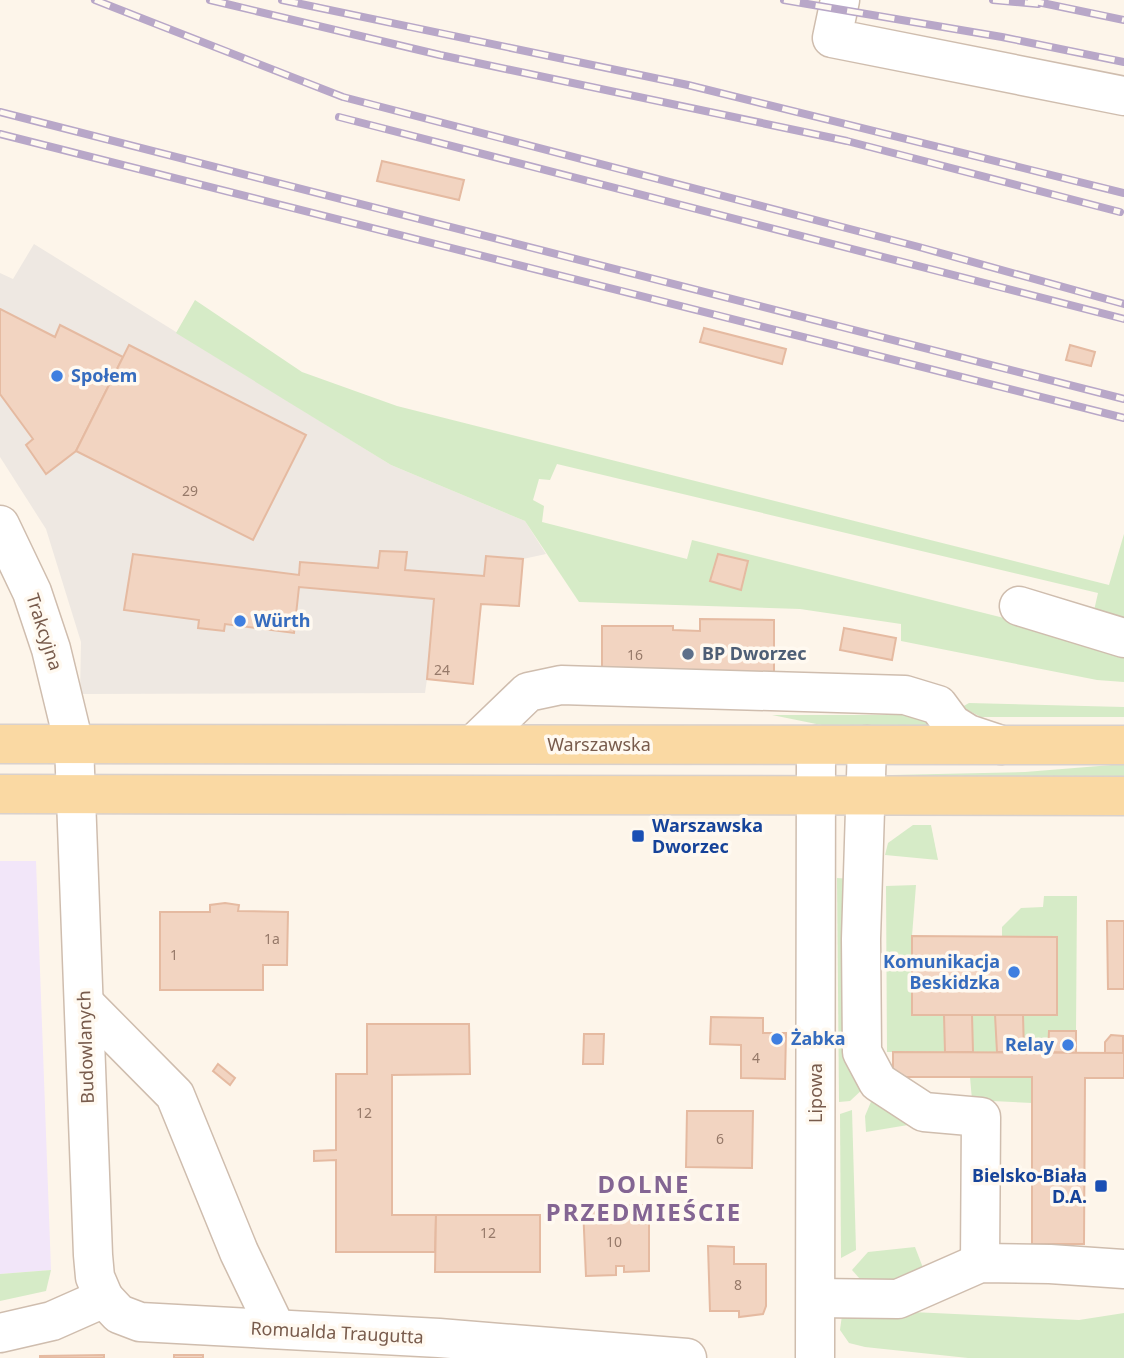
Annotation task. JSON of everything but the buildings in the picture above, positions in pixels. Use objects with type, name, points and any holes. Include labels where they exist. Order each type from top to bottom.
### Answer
[{"type":"main road","name":"Warszawska","points":[[0,744],[1124,745]]},
{"type":"main road","points":[[0,794],[1124,796]]},
{"type":"street","points":[[840,0],[832,38],[1124,96]]},
{"type":"street","name":"Trakcyjna","points":[[0,525],[32,592],[53,659],[74,744]]},
{"type":"street","points":[[1019,606],[1124,638]]},
{"type":"street","points":[[474,744],[528,692],[561,685],[905,695],[938,705],[952,724],[968,734],[1001,745]]},
{"type":"street","points":[[74,744],[78,794]]},
{"type":"street","name":"Lipowa","points":[[815,1358],[816,745]]},
{"type":"street","points":[[867,745],[862,1052],[878,1082],[924,1112],[981,1117],[980,1263]]},
{"type":"street","name":"Budowlanych","points":[[78,794],[93,1255],[95,1277],[104,1298]]},
{"type":"street","points":[[85,1004],[175,1095],[239,1252],[276,1329]]},
{"type":"street","points":[[816,1298],[898,1299],[980,1263],[1124,1269]]},
{"type":"street","points":[[0,1333],[52,1321],[104,1298]]},
{"type":"street","name":"Romualda Traugutta","points":[[104,1298],[119,1314],[140,1322],[687,1358]]},
{"type":"shaded area","points":[[34,244],[391,465],[525,521],[546,554],[523,559],[519,606],[481,604],[473,684],[427,679],[425,693],[80,694],[81,642],[46,529],[0,457],[0,273],[13,279]]},
{"type":"shaded area","points":[[0,861],[36,861],[51,1270],[0,1274]]},
{"type":"green space","points":[[195,300],[302,372],[397,406],[1109,585],[1124,534],[1124,624],[1093,615],[1098,593],[557,464],[550,480],[539,479],[533,500],[544,506],[542,522],[687,559],[692,540],[1016,621],[1124,653],[1124,682],[1097,680],[901,641],[901,624],[800,609],[579,602],[525,521],[391,465],[176,333]]},
{"type":"green space","points":[[969,703],[1124,707],[1124,717],[981,717],[962,707]]},
{"type":"green space","points":[[772,715],[934,715],[932,727],[846,730]]},
{"type":"green space","points":[[1124,764],[1124,776],[1083,780],[887,778],[892,775],[1025,772]]},
{"type":"green space","points":[[913,825],[931,825],[938,860],[885,855],[888,843]]},
{"type":"green space","points":[[837,878],[852,879],[865,1087],[850,1101],[839,1102]]},
{"type":"green space","points":[[916,885],[912,936],[944,1015],[945,1052],[887,1052],[886,886]]},
{"type":"green space","points":[[1044,896],[1077,896],[1076,1031],[1049,1031],[1048,1052],[1024,1052],[1023,1015],[1057,1015],[1057,937],[1002,937],[1002,927],[1021,908],[1043,907]]},
{"type":"green space","points":[[972,1015],[995,1015],[997,1052],[973,1052]]},
{"type":"green space","points":[[970,1077],[1032,1077],[1032,1103],[972,1100]]},
{"type":"green space","points":[[873,1097],[908,1125],[866,1132],[865,1116]]},
{"type":"green space","points":[[852,1110],[856,1250],[841,1258],[840,1114]]},
{"type":"green space","points":[[915,1247],[925,1273],[913,1285],[860,1279],[852,1270],[868,1252]]},
{"type":"green space","points":[[51,1270],[46,1291],[0,1301],[0,1274]]},
{"type":"green space","points":[[849,1309],[1079,1320],[1124,1313],[1124,1358],[968,1358],[865,1347],[849,1343],[840,1330],[842,1315]]},
{"type":"railway","points":[[95,0],[343,97],[919,247],[1124,304]]},
{"type":"railway","points":[[210,0],[440,55],[847,141],[1120,212]]},
{"type":"railway","points":[[282,0],[688,85],[1124,193]]},
{"type":"railway","points":[[784,0],[1002,37],[1124,62]]},
{"type":"railway","points":[[993,0],[1038,4]]},
{"type":"railway","points":[[1028,0],[1124,20]]},
{"type":"railway","points":[[0,112],[1124,399]]},
{"type":"railway","points":[[339,117],[1124,319]]},
{"type":"railway","points":[[0,134],[1124,418]]},
{"type":"place","name":"Społem","points":[[57,376]]},
{"type":"place","name":"Würth","points":[[240,621]]},
{"type":"place","name":"BP Dworzec","points":[[688,654]]},
{"type":"place","name":"Warszawska Dworzec","points":[[638,836]]},
{"type":"place","name":"Komunikacja Beskidzka","points":[[1014,972]]},
{"type":"place","name":"Żabka","points":[[777,1039]]},
{"type":"place","name":"Relay","points":[[1068,1045]]},
{"type":"place","name":"Bielsko-Biała D.A.","points":[[1101,1186]]},
{"type":"district","name":"DOLNE PRZEDMIEŚCIE","points":[[644,1199]]}]
